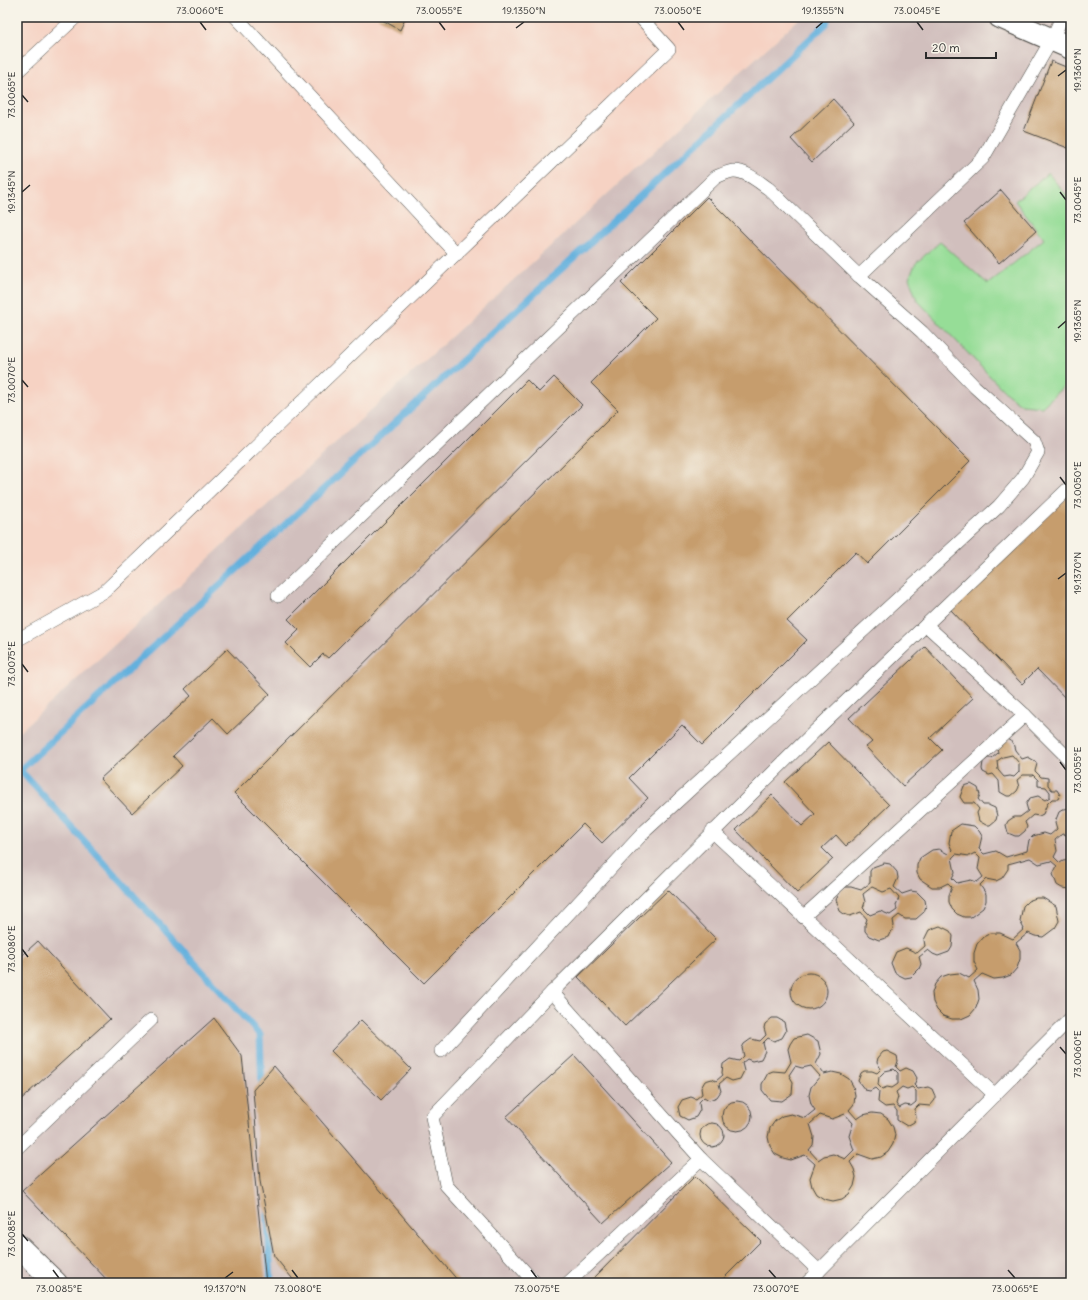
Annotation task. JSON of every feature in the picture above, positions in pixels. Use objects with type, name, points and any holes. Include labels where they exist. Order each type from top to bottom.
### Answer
[{"type":"street","points":[[1000,17],[1062,43]]},
{"type":"street","points":[[17,1245],[56,1283]]},
{"type":"lane","points":[[19,67],[76,17]]},
{"type":"lane","points":[[236,17],[457,254]]},
{"type":"lane","points":[[17,640],[106,591],[669,49],[640,17]]},
{"type":"lane","points":[[859,276],[983,158],[1062,43],[1062,17]]},
{"type":"lane","points":[[278,596],[716,177],[734,171],[744,173],[769,189],[859,276],[922,332],[976,387],[1034,441],[1038,452],[1023,478],[999,506],[646,830],[442,1051]]},
{"type":"lane","points":[[535,1283],[446,1185],[432,1117],[552,992],[712,831],[1071,486]]},
{"type":"lane","points":[[926,625],[1025,715],[1071,761]]},
{"type":"lane","points":[[803,917],[1025,715]]},
{"type":"lane","points":[[712,831],[995,1095]]},
{"type":"lane","points":[[552,992],[702,1158],[820,1271]]},
{"type":"lane","points":[[807,1283],[1071,1018]]},
{"type":"lane","points":[[17,1148],[151,1020]]},
{"type":"lane","points":[[568,1283],[702,1158]]},
{"type":"shaded area","points":[[17,17],[801,17],[17,734]]},
{"type":"shaded area","points":[[801,17],[1071,17],[1071,1283],[17,1283],[17,734]]},
{"type":"green space","points":[[1048,173],[1071,201],[1071,379],[1042,407],[1022,405],[1007,394],[917,300],[909,278],[916,263],[940,242],[988,284],[1044,239],[1015,201]]},
{"type":"building","points":[[377,17],[406,17],[400,30]]},
{"type":"building","points":[[1051,61],[1071,69],[1071,140],[1068,148],[1024,131]]},
{"type":"building","points":[[833,99],[854,122],[812,162],[791,139]]},
{"type":"building","points":[[1001,190],[1036,231],[999,263],[964,223]]},
{"type":"building","points":[[707,197],[970,461],[867,564],[856,552],[787,621],[807,640],[702,745],[682,725],[629,778],[648,798],[602,843],[583,824],[424,983],[234,793],[618,410],[591,383],[656,318],[621,283]]},
{"type":"building","points":[[554,377],[582,405],[328,658],[323,654],[310,667],[286,643],[299,630],[288,619],[527,380],[539,392]]},
{"type":"building","points":[[1071,493],[1071,704],[1037,669],[1022,684],[950,609]]},
{"type":"building","points":[[925,647],[973,698],[930,738],[942,750],[903,786],[866,747],[872,742],[849,718]]},
{"type":"building","points":[[227,649],[270,694],[228,734],[213,718],[173,756],[182,766],[132,813],[100,779],[191,696],[185,689]]},
{"type":"building","points":[[1007,739],[1013,743],[1015,750],[1022,759],[1028,757],[1035,761],[1037,764],[1035,771],[1041,777],[1048,778],[1048,785],[1052,790],[1057,790],[1060,795],[1058,799],[1052,799],[1047,804],[1043,814],[1039,816],[1033,815],[1025,822],[1027,827],[1019,836],[1008,833],[1006,825],[1008,821],[1014,817],[1020,817],[1028,811],[1026,804],[1030,798],[1038,796],[1045,800],[1050,797],[1050,792],[1046,787],[1038,786],[1038,780],[1033,775],[1023,775],[1017,780],[1019,787],[1017,791],[1011,796],[1007,796],[1000,792],[999,781],[993,774],[989,775],[983,772],[982,769],[983,762],[988,758],[992,758],[998,753],[997,747]],"holes":[[[1012,755],[1019,763],[1019,772],[1014,777],[1004,777],[998,770],[997,761],[1003,757]]]},
{"type":"building","points":[[828,742],[889,805],[846,846],[836,835],[822,848],[833,859],[797,893],[736,830],[772,795],[802,826],[815,814],[785,782]]},
{"type":"building","points":[[971,784],[978,788],[980,795],[978,799],[983,805],[988,805],[995,808],[997,816],[996,820],[990,825],[986,825],[979,821],[977,813],[979,809],[974,803],[964,803],[960,797],[964,786]]},
{"type":"building","points":[[1071,808],[1071,836],[1062,834],[1055,840],[1057,851],[1054,857],[1060,863],[1071,860],[1071,889],[1062,888],[1057,885],[1053,874],[1057,866],[1051,861],[1039,864],[1030,858],[1008,864],[1008,869],[1002,878],[996,881],[986,879],[980,885],[986,894],[986,901],[983,908],[971,917],[964,917],[957,914],[952,909],[949,902],[949,895],[952,887],[948,883],[940,887],[932,887],[920,879],[917,873],[917,865],[920,858],[932,850],[939,849],[948,854],[952,850],[949,843],[951,831],[961,824],[974,826],[979,831],[982,836],[979,849],[984,854],[996,851],[1006,857],[1027,851],[1029,840],[1033,836],[1044,833],[1050,835],[1057,829],[1055,822],[1059,812],[1064,809]],"holes":[[[975,853],[980,858],[978,869],[983,877],[977,882],[971,880],[957,883],[952,878],[955,872],[952,858],[956,854],[969,856]]]},
{"type":"building","points":[[884,863],[890,864],[897,872],[898,878],[894,887],[902,894],[911,891],[917,892],[925,900],[926,906],[924,912],[916,919],[905,919],[899,915],[893,920],[894,926],[889,937],[879,940],[869,936],[865,931],[867,919],[861,912],[850,916],[844,914],[840,911],[836,900],[841,890],[846,887],[861,890],[870,883],[870,871],[873,867]],"holes":[[[872,887],[883,892],[891,889],[899,898],[896,905],[897,910],[890,915],[880,911],[870,915],[863,908],[865,902],[863,894]]]},
{"type":"building","points":[[668,890],[716,939],[625,1026],[578,977]]},
{"type":"building","points":[[1036,898],[1043,898],[1056,906],[1059,921],[1055,928],[1043,937],[1028,933],[1016,943],[1020,950],[1020,959],[1017,968],[1011,975],[994,979],[982,974],[974,981],[978,990],[979,999],[976,1008],[970,1015],[961,1019],[952,1019],[943,1016],[937,1010],[933,1002],[932,993],[935,984],[941,977],[950,974],[959,973],[969,978],[978,970],[974,962],[974,953],[977,944],[983,937],[991,933],[1000,933],[1013,939],[1024,929],[1020,921],[1023,906],[1028,901]]},
{"type":"building","points":[[940,926],[950,931],[953,936],[952,947],[949,952],[938,956],[928,950],[919,957],[921,964],[919,969],[911,977],[905,978],[895,973],[891,963],[896,952],[906,948],[917,953],[925,946],[924,940],[929,930]]},
{"type":"building","points":[[38,941],[110,1019],[17,1103],[17,960]]},
{"type":"building","points":[[813,973],[822,978],[826,984],[826,998],[822,1004],[813,1009],[805,1009],[796,1004],[792,998],[791,987],[796,978],[802,974]]},
{"type":"building","points":[[214,1018],[242,1056],[266,1283],[110,1283],[22,1191]]},
{"type":"building","points":[[772,1018],[777,1018],[784,1022],[786,1031],[782,1038],[774,1041],[768,1038],[763,1043],[765,1051],[761,1059],[752,1061],[747,1059],[742,1063],[744,1071],[740,1079],[732,1081],[726,1078],[719,1084],[721,1091],[717,1097],[709,1100],[704,1097],[699,1102],[700,1110],[696,1117],[688,1120],[680,1116],[678,1107],[682,1100],[691,1097],[696,1099],[702,1094],[701,1088],[705,1081],[712,1079],[716,1081],[723,1075],[723,1064],[730,1059],[739,1061],[744,1056],[742,1048],[744,1044],[751,1039],[760,1041],[766,1035],[764,1028],[765,1024]]},
{"type":"building","points":[[361,1020],[411,1069],[381,1100],[331,1051]]},
{"type":"building","points":[[807,1035],[818,1041],[821,1054],[816,1064],[824,1074],[832,1072],[841,1074],[849,1079],[853,1086],[855,1095],[854,1104],[849,1110],[857,1119],[863,1115],[872,1113],[881,1114],[888,1119],[893,1127],[895,1135],[893,1144],[888,1152],[881,1157],[872,1159],[858,1154],[850,1162],[856,1177],[854,1186],[849,1194],[842,1199],[833,1201],[824,1199],[816,1194],[812,1187],[810,1178],[815,1164],[805,1155],[791,1160],[783,1158],[775,1154],[770,1146],[768,1137],[770,1128],[775,1121],[782,1116],[791,1114],[805,1118],[815,1110],[811,1104],[809,1095],[811,1087],[820,1076],[811,1066],[802,1068],[795,1066],[789,1075],[793,1082],[792,1094],[782,1101],[770,1100],[762,1090],[762,1084],[768,1073],[773,1071],[785,1072],[791,1062],[788,1049],[794,1038]],"holes":[[[845,1114],[853,1123],[849,1136],[854,1150],[845,1159],[833,1154],[824,1156],[818,1160],[809,1150],[813,1145],[814,1137],[810,1124],[820,1115],[832,1119]]]},
{"type":"building","points":[[887,1051],[897,1056],[898,1061],[896,1067],[900,1071],[906,1068],[913,1071],[917,1078],[914,1085],[918,1089],[928,1087],[932,1089],[935,1096],[935,1100],[930,1106],[919,1105],[915,1109],[916,1118],[914,1122],[907,1126],[897,1120],[897,1111],[893,1106],[885,1107],[878,1102],[879,1092],[875,1088],[870,1091],[865,1090],[858,1081],[861,1073],[864,1071],[872,1071],[877,1073],[881,1069],[877,1062],[878,1058],[883,1052]],"holes":[[[894,1069],[898,1073],[898,1084],[892,1088],[887,1087],[882,1089],[878,1085],[879,1077],[885,1071]],[[902,1087],[907,1089],[912,1087],[916,1091],[916,1102],[911,1106],[905,1105],[899,1108],[896,1104],[898,1097],[896,1092]]]},
{"type":"building","points":[[574,1055],[671,1162],[603,1223],[506,1117]]},
{"type":"building","points":[[274,1066],[460,1283],[296,1283],[274,1256],[260,1181],[253,1090]]},
{"type":"building","points":[[737,1101],[748,1105],[752,1116],[748,1127],[737,1131],[726,1127],[722,1116],[726,1105]]},
{"type":"building","points":[[712,1123],[720,1127],[724,1135],[720,1143],[712,1147],[704,1143],[700,1135],[704,1127]]},
{"type":"building","points":[[695,1176],[761,1241],[719,1283],[595,1283],[592,1280]]},
{"type":"waterway","points":[[262,1089],[260,1035],[20,770],[826,24],[828,17]]},
{"type":"waterway","points":[[268,1215],[271,1283]]}]
